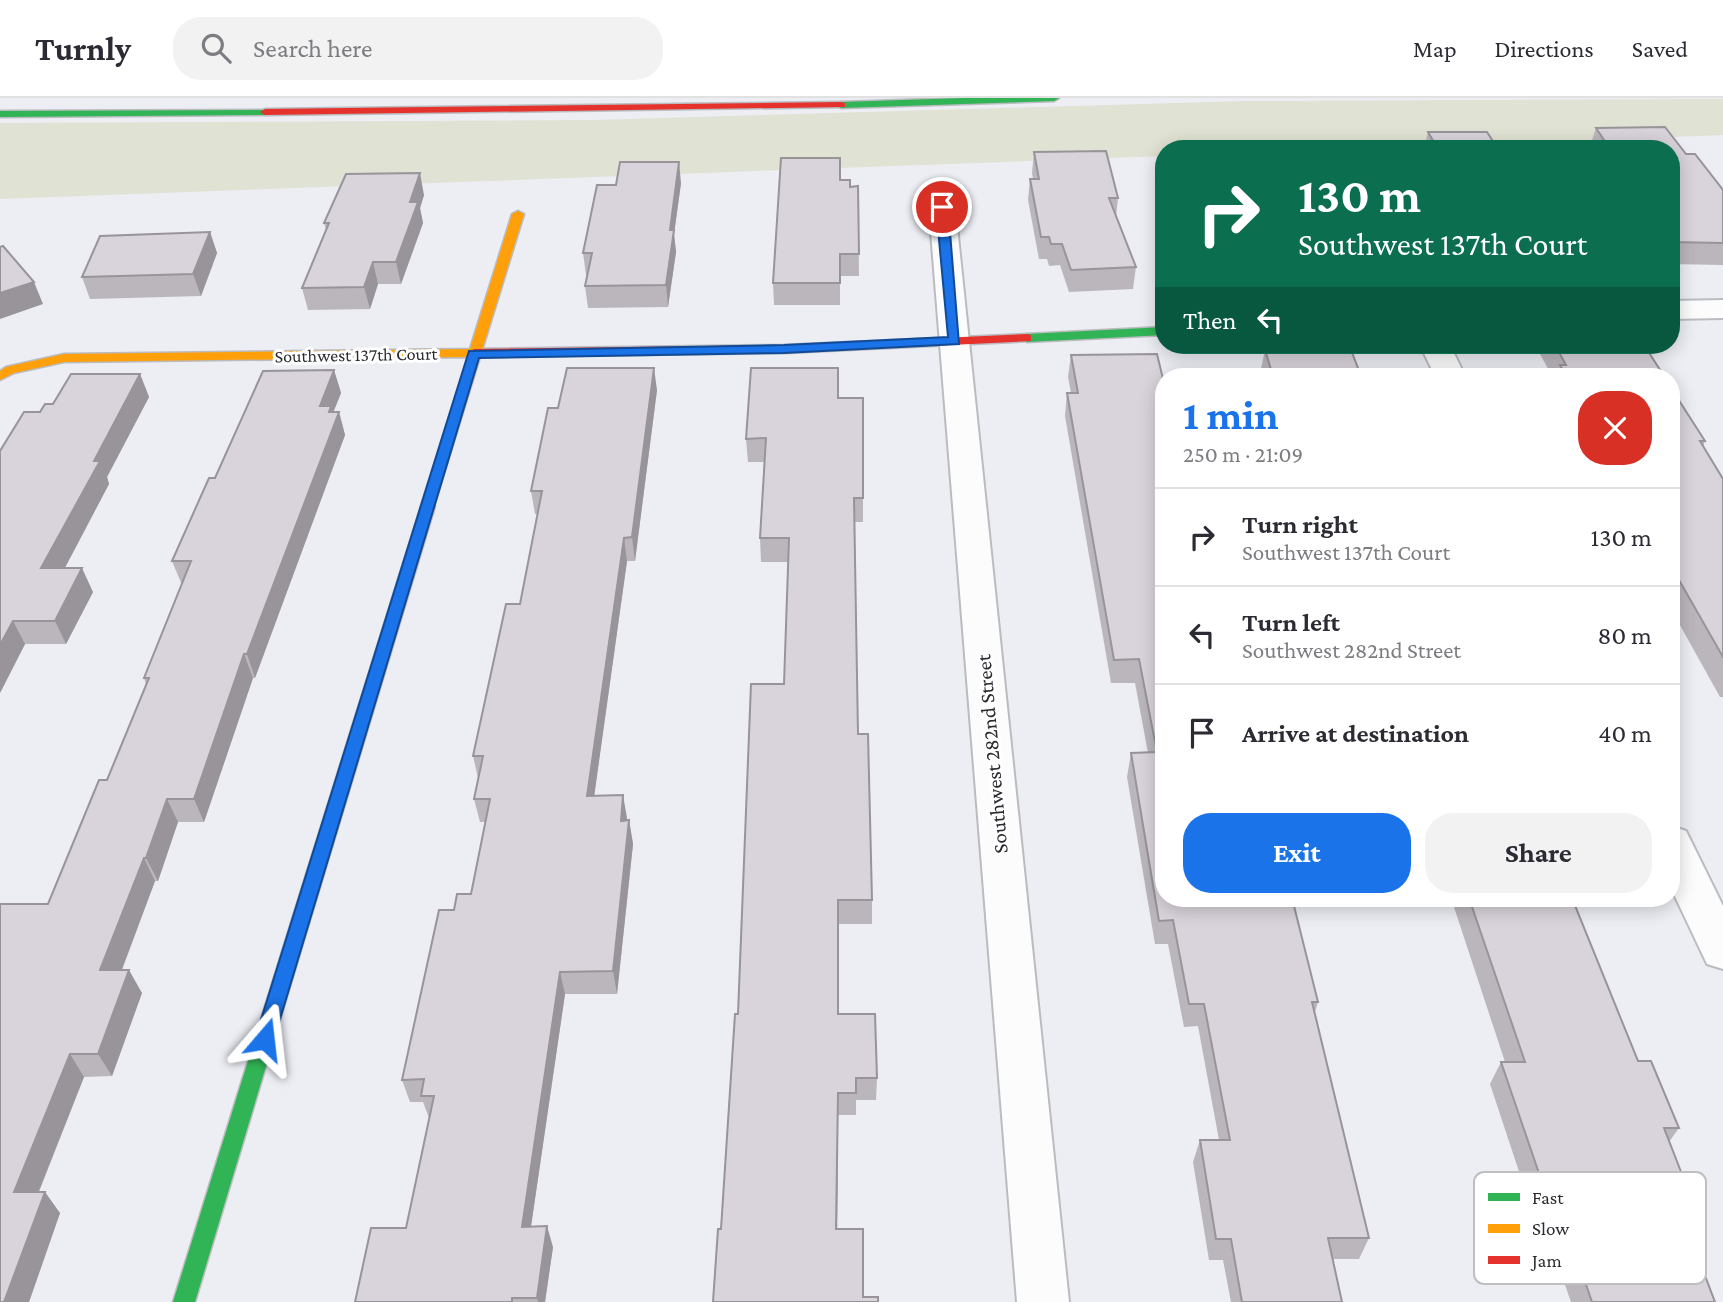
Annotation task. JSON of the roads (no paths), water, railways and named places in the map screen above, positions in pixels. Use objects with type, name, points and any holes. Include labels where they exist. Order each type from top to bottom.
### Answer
[{"type":"street","points":[[0,114],[792,107],[1054,98]]},
{"type":"street","name":"Southwest 282nd Street","points":[[942,207],[1043,1302]]},
{"type":"street","points":[[184,1302],[518,214]]},
{"type":"street","points":[[1680,310],[1723,309]]},
{"type":"street","name":"Southwest 137th Court","points":[[5,373],[64,358],[784,349],[1155,331]]},
{"type":"street","points":[[1680,861],[1723,951]]}]
